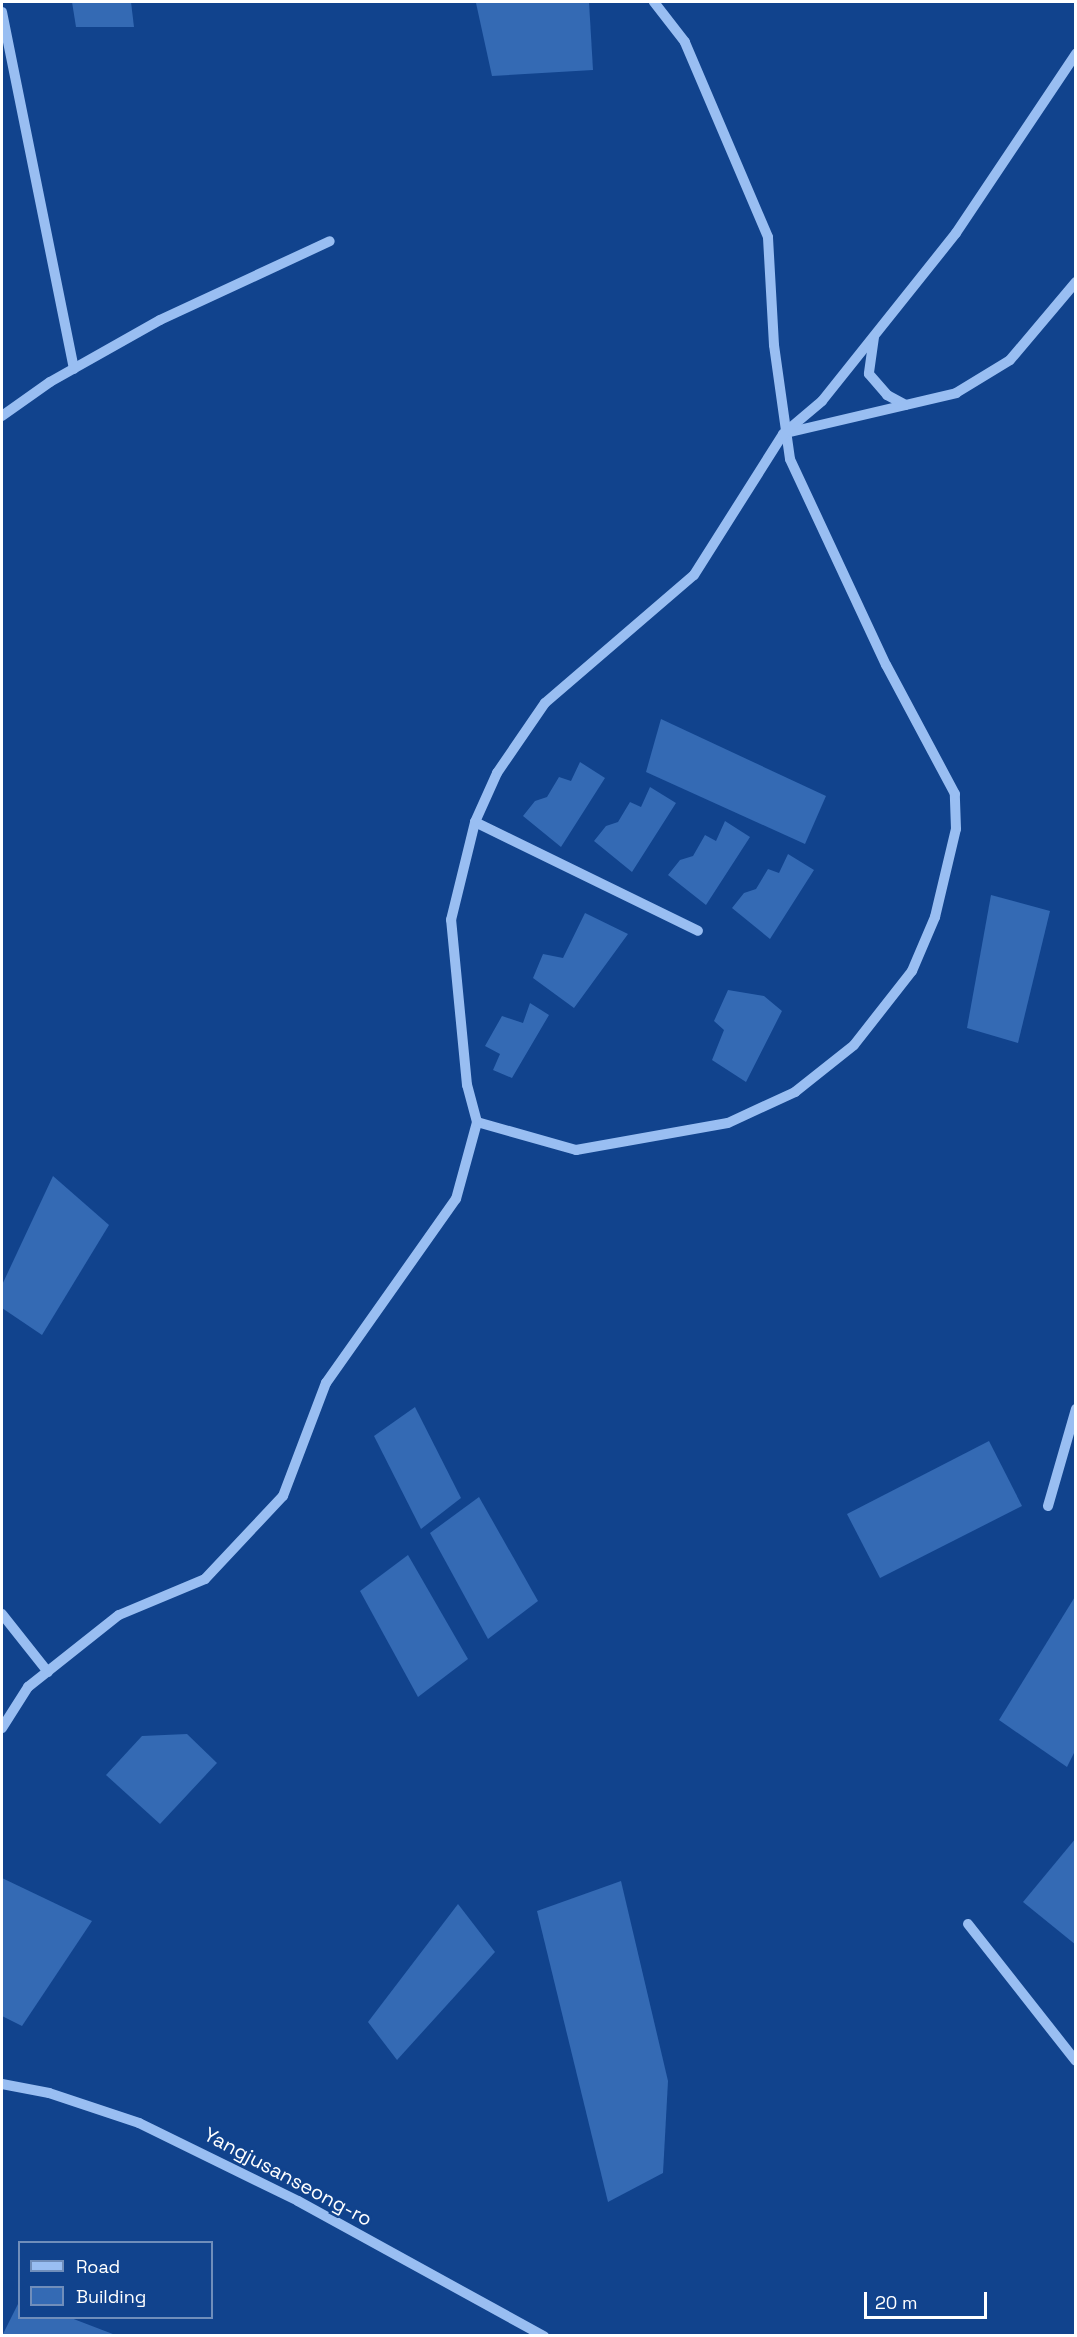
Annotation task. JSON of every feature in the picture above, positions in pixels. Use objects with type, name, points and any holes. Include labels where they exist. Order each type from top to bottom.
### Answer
[{"type":"street","points":[[477,1122],[576,1150],[728,1123],[795,1092],[854,1045],[912,971],[935,917],[956,829],[956,794],[886,665],[783,434],[768,237],[685,42],[654,2]]},
{"type":"street","points":[[2,12],[74,369]]},
{"type":"street","points":[[2,1728],[28,1687],[119,1615],[205,1579],[283,1496],[326,1383],[456,1199],[477,1122],[467,1085],[451,920],[475,822],[496,773],[545,703],[694,574],[783,434],[822,401],[956,233],[1076,54]]},
{"type":"street","points":[[2,417],[74,369],[160,320],[330,241]]},
{"type":"street","points":[[783,434],[956,393],[1010,360],[1076,282]]},
{"type":"street","points":[[874,336],[869,374],[887,395],[906,405]]},
{"type":"street","points":[[475,822],[698,931]]},
{"type":"street","points":[[1048,1506],[1076,1409]]},
{"type":"street","points":[[2,1614],[48,1672]]},
{"type":"street","points":[[968,1924],[1076,2061]]},
{"type":"street","name":"Yangjusanseong-ro","points":[[2,2084],[49,2093],[149,2127],[544,2336]]},
{"type":"building","points":[[72,2],[131,2],[134,27],[76,27]]},
{"type":"building","points":[[589,2],[593,70],[492,76],[476,3]]},
{"type":"building","points":[[661,719],[826,796],[805,844],[646,772]]},
{"type":"building","points":[[580,762],[605,778],[561,847],[523,816],[535,801],[547,797],[559,777],[571,781]]},
{"type":"building","points":[[650,787],[676,803],[632,872],[594,841],[606,826],[618,822],[630,802],[641,807]]},
{"type":"building","points":[[725,821],[750,837],[706,905],[668,875],[680,860],[693,856],[705,835],[716,841]]},
{"type":"building","points":[[788,854],[814,870],[770,939],[732,908],[744,893],[756,889],[768,869],[779,873]]},
{"type":"building","points":[[991,895],[1050,911],[1018,1043],[967,1028]]},
{"type":"building","points":[[585,913],[628,934],[574,1008],[533,978],[543,954],[563,958]]},
{"type":"building","points":[[728,990],[764,996],[782,1011],[746,1082],[712,1060],[724,1030],[714,1021]]},
{"type":"building","points":[[530,1003],[549,1015],[512,1078],[493,1070],[500,1054],[485,1046],[502,1016],[523,1023]]},
{"type":"building","points":[[53,1176],[109,1225],[42,1335],[2,1308],[2,1285]]},
{"type":"building","points":[[415,1407],[461,1498],[421,1529],[374,1436]]},
{"type":"building","points":[[989,1441],[1022,1506],[880,1578],[847,1514]]},
{"type":"building","points":[[479,1497],[538,1601],[488,1639],[430,1533]]},
{"type":"building","points":[[408,1555],[468,1659],[418,1697],[360,1591]]},
{"type":"building","points":[[1076,1595],[1076,1749],[1067,1767],[999,1720]]},
{"type":"building","points":[[187,1734],[217,1763],[160,1824],[106,1775],[142,1736]]},
{"type":"building","points":[[1076,1838],[1076,1945],[1023,1902]]},
{"type":"building","points":[[2,1878],[92,1921],[22,2026],[2,2016]]},
{"type":"building","points":[[621,1881],[668,2081],[663,2173],[608,2202],[537,1911]]},
{"type":"building","points":[[458,1904],[495,1952],[397,2060],[368,2022]]},
{"type":"building","points":[[18,2304],[18,2319],[74,2319],[118,2336],[2,2336]]}]
